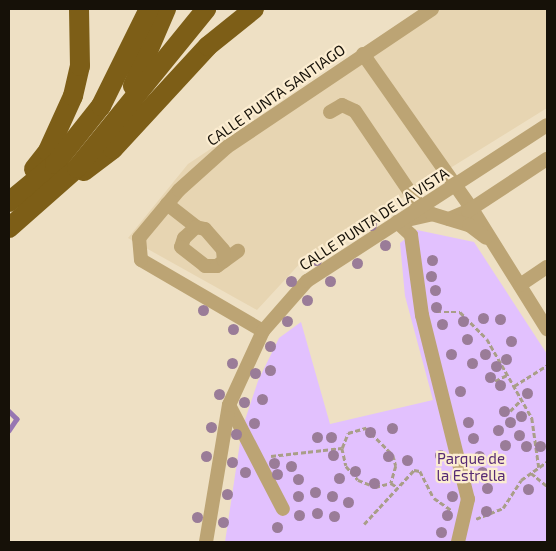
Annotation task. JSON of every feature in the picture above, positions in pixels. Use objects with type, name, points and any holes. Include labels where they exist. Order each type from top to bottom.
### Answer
[{"type":"highway","points":[[9,201],[48,151],[73,96],[80,66],[79,9]]},
{"type":"highway","points":[[9,201],[55,164],[101,106],[148,9]]},
{"type":"highway","points":[[105,133],[139,75],[166,9]]},
{"type":"highway","points":[[55,190],[105,133],[206,9]]},
{"type":"highway","points":[[9,228],[55,190],[113,149],[208,46],[254,9]]},
{"type":"street","name":"CALLE PUNTA SANTIAGO","points":[[263,331],[141,260],[138,249],[139,238],[167,204],[227,147],[432,9]]},
{"type":"street","points":[[363,54],[452,187],[472,209],[547,328]]},
{"type":"street","points":[[330,112],[342,105],[355,111],[420,207]]},
{"type":"street","name":"CALLE PUNTA DE LA VISTA","points":[[206,542],[229,405],[263,331],[307,281],[547,124]]},
{"type":"street","points":[[449,219],[472,209],[547,159]]},
{"type":"street","points":[[437,196],[440,209],[449,219]]},
{"type":"street","points":[[167,204],[196,227],[205,230],[223,250],[224,261]]},
{"type":"street","points":[[396,222],[432,214],[470,225],[494,244]]},
{"type":"street","points":[[396,222],[411,235],[422,315],[468,499],[458,542]]},
{"type":"street","points":[[196,227],[182,240],[183,250],[209,268],[224,261],[238,251]]},
{"type":"street","points":[[520,286],[547,267]]},
{"type":"street","points":[[229,405],[283,509]]},
{"type":"path","points":[[422,315],[460,312],[487,339],[532,418],[539,468]]},
{"type":"path","points":[[514,386],[547,365]]},
{"type":"path","points":[[495,381],[508,374]]},
{"type":"path","points":[[510,411],[522,400]]},
{"type":"path","points":[[391,483],[394,460],[376,433],[356,428],[343,440],[342,448],[346,466],[358,480],[375,487],[391,483],[397,487]]},
{"type":"path","points":[[258,462],[296,452],[318,454],[342,448]]},
{"type":"path","points":[[531,473],[547,486]]},
{"type":"shaded area","points":[[421,9],[547,9],[547,108],[305,258],[257,310],[128,238],[188,164]]},
{"type":"green space","name":"Parque de la Estrella","points":[[417,230],[474,242],[547,354],[547,542],[225,542],[242,429],[258,381],[279,338],[301,322],[330,424],[433,400],[405,296],[400,243]]},
{"type":"waterway","points":[[9,411],[17,419],[9,431]]}]
